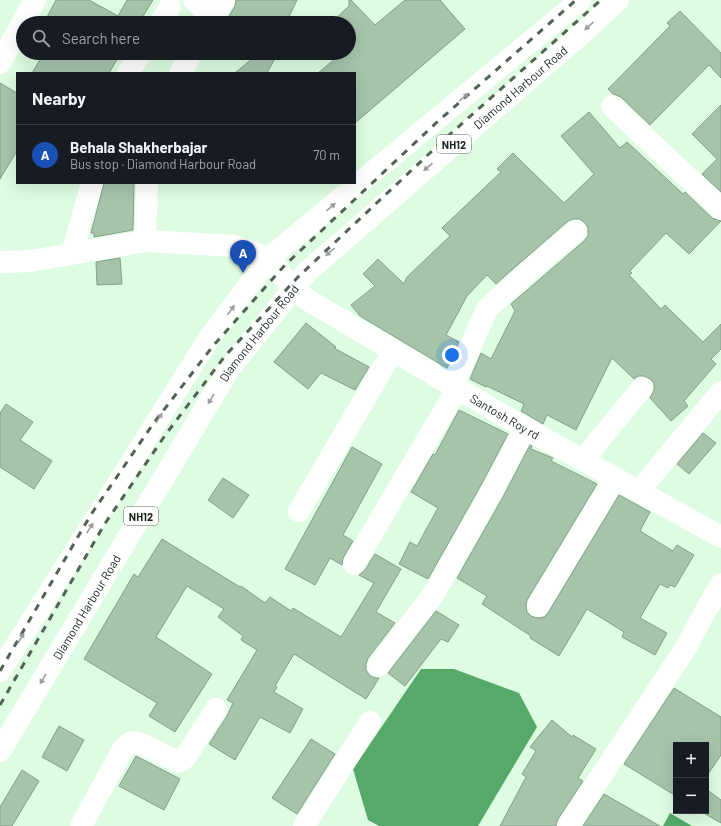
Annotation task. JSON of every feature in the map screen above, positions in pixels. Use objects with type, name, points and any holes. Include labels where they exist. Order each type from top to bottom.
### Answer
[{"type":"main road","points":[[26,16],[35,0]]},
{"type":"main road","points":[[194,0],[207,16]]},
{"type":"main road","points":[[214,16],[224,0]]},
{"type":"main road","name":"NH12","points":[[0,671],[210,337],[268,258],[442,116],[580,0]]},
{"type":"main road","name":"Diamond Harbour Road","points":[[0,751],[229,369],[307,272],[588,28],[618,0]]},
{"type":"main road","points":[[0,63],[16,34]]},
{"type":"main road","points":[[129,72],[136,60]]},
{"type":"main road","points":[[181,72],[188,60]]},
{"type":"main road","points":[[612,106],[721,209]]},
{"type":"main road","points":[[442,116],[462,138]]},
{"type":"main road","points":[[72,253],[92,184]]},
{"type":"main road","points":[[145,241],[147,184]]},
{"type":"main road","points":[[354,564],[455,387],[487,309],[576,231]]},
{"type":"main road","points":[[0,262],[30,261],[145,241],[235,246],[268,258],[293,290]]},
{"type":"main road","name":"Santosh Roy rd","points":[[293,290],[393,351],[525,428],[721,537]]},
{"type":"main road","points":[[299,512],[393,351]]},
{"type":"main road","points":[[583,460],[642,388]]},
{"type":"main road","points":[[639,491],[721,392]]},
{"type":"main road","points":[[378,666],[433,595],[492,491],[525,428]]},
{"type":"main road","points":[[538,606],[615,478]]},
{"type":"main road","points":[[568,826],[687,646],[721,584]]},
{"type":"main road","points":[[80,826],[122,749],[131,742],[142,744],[178,762],[185,758],[216,710]]},
{"type":"main road","points":[[304,826],[370,722]]},
{"type":"shaded area","points":[[421,669],[454,669],[519,693],[537,727],[478,826],[379,826],[368,820],[353,769]]},
{"type":"shaded area","points":[[670,813],[692,826],[663,826]]},
{"type":"building","points":[[56,0],[89,0],[118,16],[48,16]]},
{"type":"building","points":[[127,0],[153,0],[143,16],[118,16]]},
{"type":"building","points":[[236,0],[297,0],[289,16],[229,16],[235,6]]},
{"type":"building","points":[[349,0],[351,0],[375,25],[405,0],[440,0],[465,29],[356,122],[356,72],[319,72],[334,60],[356,60],[356,16],[338,16],[349,6]]},
{"type":"building","points":[[680,11],[721,53],[721,78],[709,65],[650,125],[621,97],[613,94],[608,89],[670,26],[667,23]]},
{"type":"building","points":[[40,60],[117,60],[110,72],[33,72]]},
{"type":"building","points":[[251,60],[274,60],[268,72],[236,72]]},
{"type":"building","points":[[0,83],[16,92],[16,153],[0,179]]},
{"type":"building","points":[[721,105],[721,192],[702,174],[717,159],[692,134]]},
{"type":"building","points":[[589,112],[620,148],[627,142],[683,194],[685,192],[712,218],[721,221],[689,254],[666,233],[630,271],[632,273],[629,275],[661,309],[665,305],[703,342],[721,324],[721,349],[711,359],[716,364],[684,401],[688,406],[671,421],[650,398],[654,390],[654,383],[644,376],[638,376],[634,379],[612,358],[576,430],[547,415],[543,424],[521,411],[524,404],[470,379],[481,353],[491,359],[515,311],[511,304],[588,236],[588,228],[580,219],[568,221],[496,284],[487,275],[467,296],[446,335],[459,342],[447,368],[360,316],[351,305],[375,286],[363,274],[378,259],[404,284],[407,277],[450,236],[442,228],[501,172],[497,169],[513,153],[564,203],[594,174],[561,136]]},
{"type":"building","points":[[104,184],[134,184],[133,230],[94,237],[94,233],[91,233]]},
{"type":"building","points":[[120,258],[122,284],[97,285],[96,262]]},
{"type":"building","points":[[306,323],[336,347],[334,348],[369,367],[355,390],[321,373],[308,389],[274,362]]},
{"type":"building","points":[[6,404],[33,422],[20,440],[52,461],[34,489],[0,467],[0,413]]},
{"type":"building","points":[[459,410],[508,434],[428,579],[399,564],[410,542],[417,546],[438,508],[411,492],[433,454],[435,455]]},
{"type":"building","points":[[703,433],[716,443],[689,474],[677,464]]},
{"type":"building","points":[[530,445],[532,446],[531,449],[553,458],[551,461],[597,484],[527,600],[527,612],[531,616],[537,618],[544,617],[548,613],[619,495],[650,512],[640,531],[673,551],[677,545],[694,555],[675,587],[670,585],[668,588],[660,584],[640,618],[667,633],[655,655],[622,637],[624,632],[587,609],[559,656],[530,638],[531,636],[482,604],[487,596],[457,578],[503,497]]},
{"type":"building","points":[[352,447],[382,464],[343,535],[353,541],[343,558],[342,565],[330,558],[315,585],[285,569]]},
{"type":"building","points":[[223,478],[249,495],[233,518],[208,500]]},
{"type":"building","points":[[162,539],[240,587],[241,586],[265,603],[270,597],[291,611],[293,608],[341,637],[374,583],[359,575],[365,570],[375,554],[401,569],[376,612],[395,623],[368,658],[366,670],[370,676],[379,678],[366,699],[294,654],[275,686],[277,687],[274,692],[303,709],[290,733],[260,717],[235,760],[209,744],[227,716],[233,703],[227,700],[257,650],[241,640],[243,636],[218,617],[224,609],[187,586],[156,637],[212,674],[175,732],[149,716],[157,703],[84,659],[134,574],[138,577]]},
{"type":"building","points":[[436,611],[459,625],[448,642],[441,639],[405,686],[388,673]]},
{"type":"building","points":[[674,688],[721,717],[721,755],[709,773],[709,742],[673,742],[673,794],[624,764]]},
{"type":"building","points":[[552,720],[572,737],[573,735],[596,749],[578,778],[583,781],[558,819],[556,826],[500,826],[526,777],[522,774],[536,751],[530,747]]},
{"type":"building","points":[[59,726],[84,740],[67,771],[42,757]]},
{"type":"building","points":[[311,739],[335,754],[297,814],[272,798]]},
{"type":"building","points":[[136,756],[180,779],[164,810],[119,786]]},
{"type":"building","points":[[22,770],[39,781],[12,826],[0,826],[0,807]]},
{"type":"building","points":[[709,791],[721,800],[721,823],[705,814],[709,814]]},
{"type":"building","points":[[604,794],[660,826],[583,826]]},
{"type":"railway","points":[[0,671],[90,516],[153,424],[213,346],[285,265],[436,123],[576,0]]},
{"type":"railway","points":[[0,705],[104,525],[166,434],[225,356],[298,277],[448,136],[601,0]]},
{"type":"place","name":"Behala Shakherbajar","points":[[243,273]]}]
